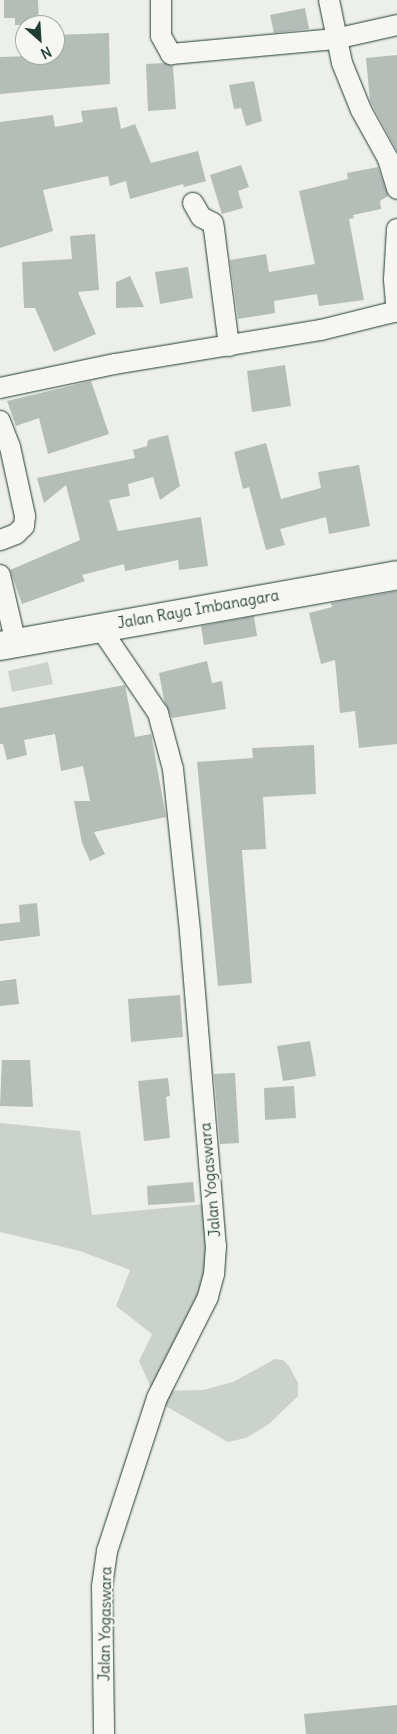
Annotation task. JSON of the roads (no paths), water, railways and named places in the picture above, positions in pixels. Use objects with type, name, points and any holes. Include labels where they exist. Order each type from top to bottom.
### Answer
[{"type":"highway","name":"Jalan Raya Imbanagara","points":[[8,645],[99,626],[397,575]]},
{"type":"street","points":[[161,0],[161,36],[171,54],[335,40],[397,25]]},
{"type":"street","points":[[329,0],[335,40],[361,110],[388,158],[397,189]]},
{"type":"street","points":[[193,203],[201,217],[213,223],[229,346]]},
{"type":"street","points":[[0,388],[115,364],[321,330],[397,312],[394,280],[397,229]]},
{"type":"street","points":[[0,421],[10,447],[25,516],[24,526],[16,534],[0,540]]},
{"type":"street","points":[[0,575],[8,645]]},
{"type":"street","name":"Jalan Yogaswara","points":[[99,626],[158,714],[173,769],[190,932],[216,1246],[214,1274],[208,1297],[157,1398],[107,1551],[102,1586],[104,1734]]}]
